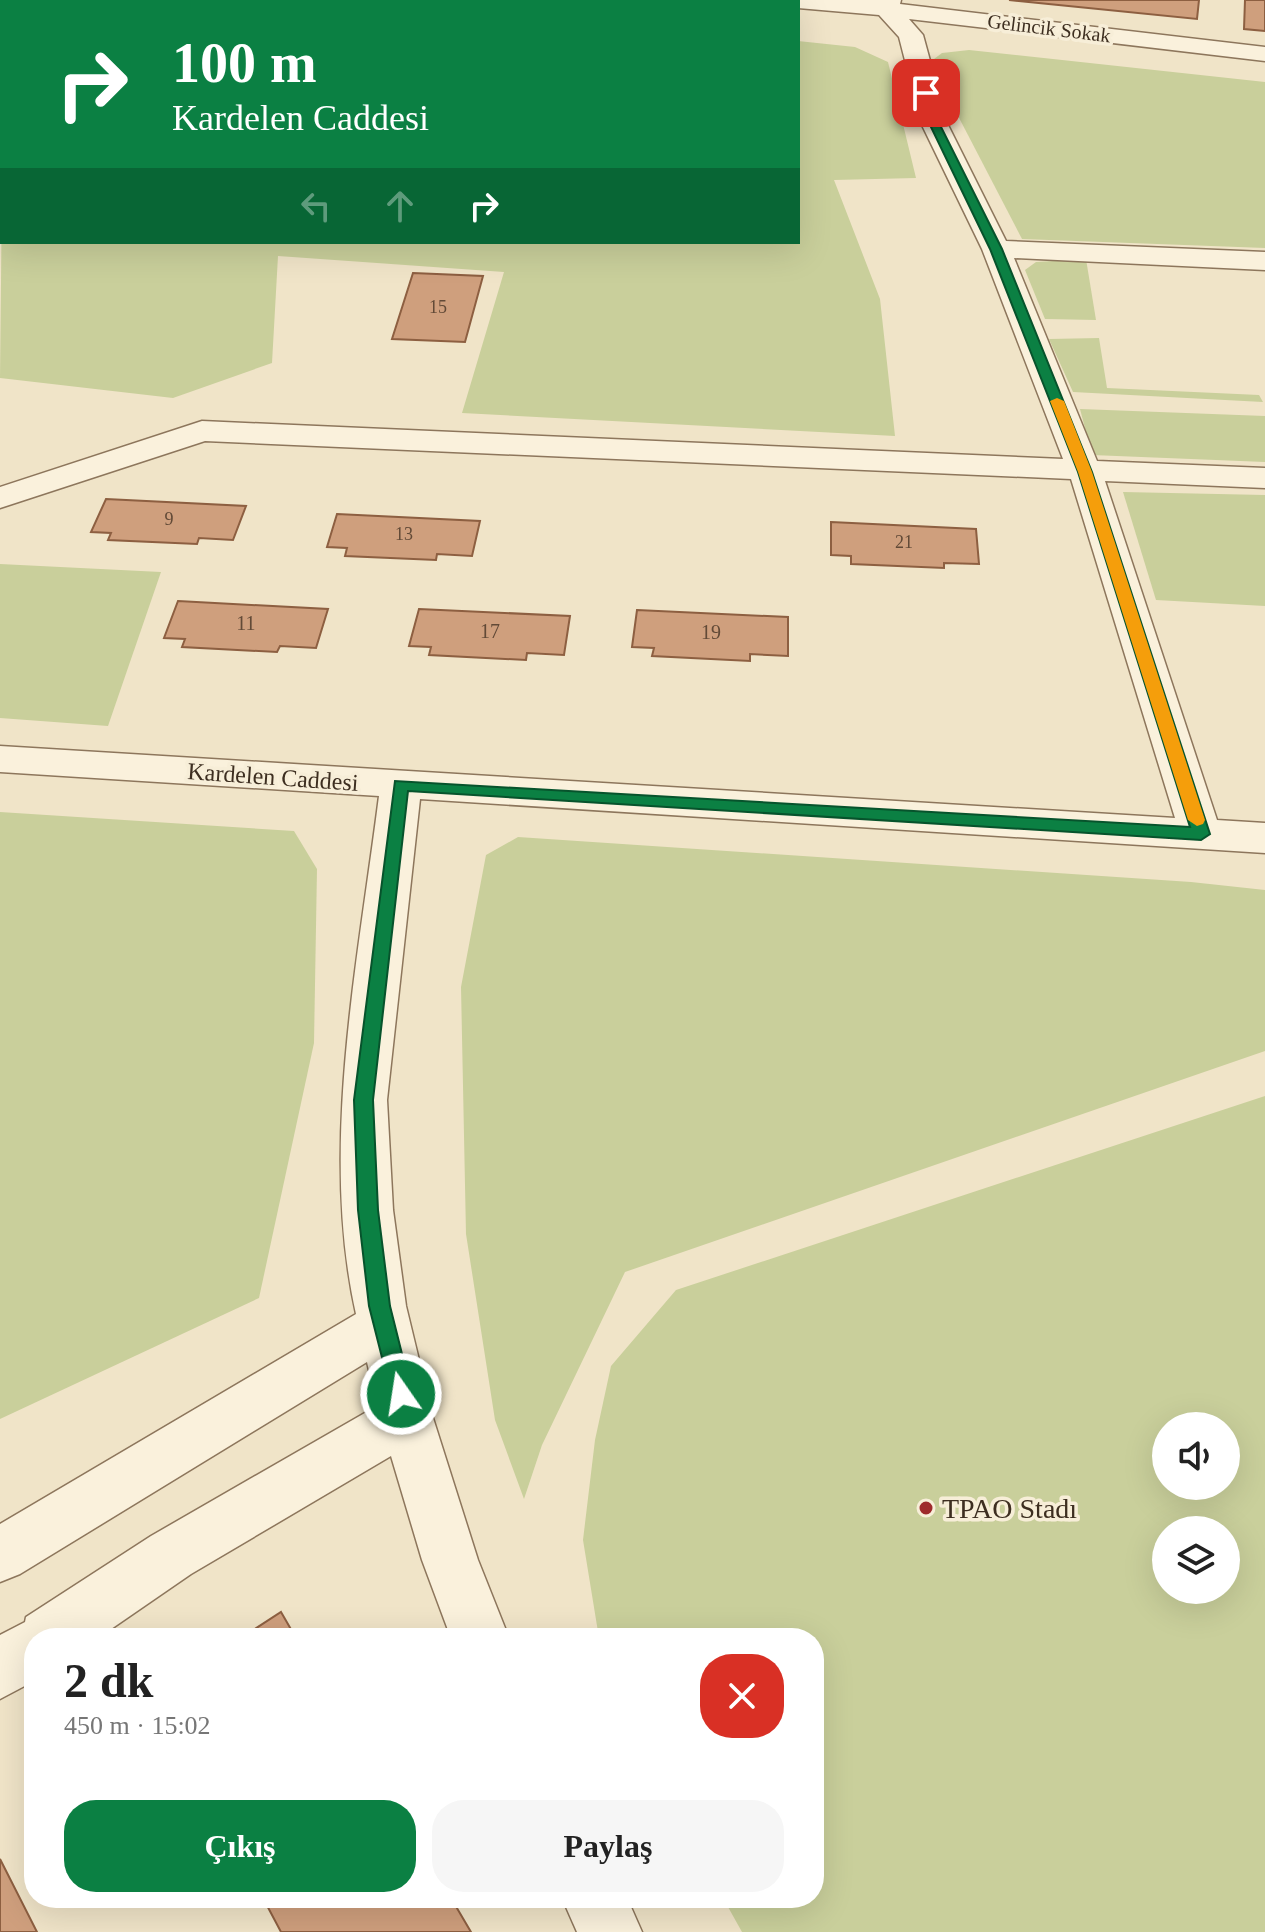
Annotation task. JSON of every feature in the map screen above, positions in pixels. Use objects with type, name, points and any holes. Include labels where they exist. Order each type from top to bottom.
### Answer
[{"type":"street","name":"Gelincik Sokak","points":[[800,3],[837,10],[911,35],[1265,72]]},
{"type":"street","name":"Gelincik Sokak","points":[[800,22],[837,10],[888,4],[1265,54]]},
{"type":"street","points":[[888,4],[911,35],[934,123],[996,249],[1085,472],[1201,834]]},
{"type":"street","points":[[996,249],[1265,261]]},
{"type":"street","points":[[0,498],[202,431],[1265,478]]},
{"type":"street","name":"Kardelen Caddesi","points":[[0,759],[1265,838]]},
{"type":"street","points":[[401,785],[364,1100],[368,1210],[385,1324],[406,1418],[450,1560],[476,1628]]},
{"type":"street","points":[[0,1555],[385,1324]]},
{"type":"street","points":[[62,1628],[171,1555],[406,1418]]},
{"type":"street","points":[[0,1669],[24,1653]]},
{"type":"street","points":[[599,1908],[610,1932]]},
{"type":"green space","points":[[800,41],[855,47],[888,62],[916,178],[834,180],[880,299],[895,436],[462,413],[504,272],[278,256],[272,363],[173,398],[0,378],[1,244],[800,244]]},
{"type":"green space","points":[[969,50],[1265,82],[1265,248],[1022,239],[930,62],[942,53]]},
{"type":"green space","points":[[1086,259],[1096,320],[1045,319],[1025,270],[1036,262]]},
{"type":"green space","points":[[1099,338],[1107,388],[1259,395],[1263,402],[1073,392],[1049,339]]},
{"type":"green space","points":[[1080,409],[1265,416],[1265,462],[1092,455]]},
{"type":"green space","points":[[1123,492],[1265,495],[1265,606],[1156,600]]},
{"type":"green space","points":[[0,564],[161,572],[108,726],[0,718]]},
{"type":"green space","points":[[0,812],[294,831],[317,869],[314,1043],[259,1298],[0,1419]]},
{"type":"green space","points":[[518,837],[1191,882],[1265,890],[1265,1051],[625,1272],[542,1445],[524,1499],[495,1420],[466,1234],[461,987],[486,855]]},
{"type":"green space","name":"TPAO Stadı","points":[[1265,1096],[1265,1932],[742,1932],[729,1908],[824,1908],[824,1628],[597,1628],[583,1540],[595,1440],[611,1366],[676,1290]]},
{"type":"building","points":[[1009,0],[1199,0],[1197,19]]},
{"type":"building","points":[[1245,0],[1265,0],[1265,31],[1244,29]]},
{"type":"building","points":[[413,273],[483,276],[465,342],[392,339]]},
{"type":"building","points":[[106,499],[246,506],[233,540],[199,538],[197,544],[108,540],[111,533],[91,532]]},
{"type":"building","points":[[337,514],[480,521],[472,556],[437,554],[436,560],[345,556],[347,548],[327,547]]},
{"type":"building","points":[[831,522],[976,529],[979,564],[944,563],[944,568],[851,564],[851,556],[831,555]]},
{"type":"building","points":[[178,601],[328,609],[316,648],[280,646],[277,652],[182,647],[185,639],[164,638]]},
{"type":"building","points":[[419,609],[570,616],[564,655],[527,653],[526,660],[429,655],[431,647],[409,646]]},
{"type":"building","points":[[637,610],[788,617],[788,656],[750,654],[750,661],[652,656],[654,648],[632,647]]},
{"type":"building","points":[[281,1612],[290,1628],[256,1628]]},
{"type":"building","points":[[0,1859],[37,1932],[0,1932]]},
{"type":"building","points":[[268,1908],[457,1908],[471,1932],[281,1932]]},
{"type":"slow traffic","points":[[1057,401],[1085,472],[1197,820]]},
{"type":"place","name":"TPAO Stadı","points":[[926,1508]]},
{"type":"route","points":[[401,1394],[380,1306],[368,1210],[364,1100],[401,785],[1201,834],[1085,472],[996,249],[934,123],[926,93]]}]
